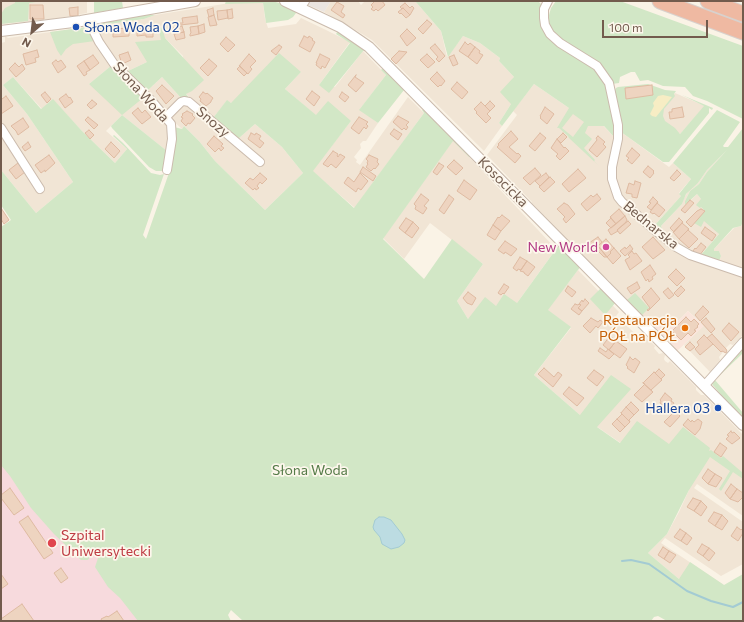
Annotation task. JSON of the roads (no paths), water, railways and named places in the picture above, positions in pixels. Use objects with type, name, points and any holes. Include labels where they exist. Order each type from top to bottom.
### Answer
[{"type":"highway","points":[[660,1],[743,32]]},
{"type":"highway","points":[[708,1],[743,14]]},
{"type":"street","points":[[1,31],[88,20],[195,1]]},
{"type":"street","name":"Kosocicka","points":[[285,1],[303,4],[369,47],[743,425]]},
{"type":"street","name":"Bednarska","points":[[547,1],[544,9],[544,18],[545,25],[550,34],[560,43],[597,66],[609,83],[618,125],[618,139],[612,167],[612,178],[618,197],[651,227],[687,254],[743,273]]},
{"type":"street","name":"Słona Woda","points":[[88,20],[99,42],[114,64],[136,84],[166,117],[170,124],[172,139],[167,170]]},
{"type":"street","name":"Snozy","points":[[166,117],[181,102],[189,102],[260,162]]},
{"type":"street","points":[[1,128],[40,189]]},
{"type":"street","points":[[704,386],[743,342]]},
{"type":"water","points":[[379,517],[384,517],[391,520],[402,534],[405,540],[404,543],[399,547],[391,549],[382,544],[380,537],[373,527],[375,520]]},
{"type":"waterway","points":[[622,561],[631,560],[649,564],[687,591],[711,601],[733,607],[743,602]]},
{"type":"place","name":"Słona Woda 02","points":[[76,27]]},
{"type":"place","name":"New World","points":[[606,247]]},
{"type":"place","name":"Restauracja PÓŁ na PÓŁ","points":[[685,328]]},
{"type":"place","name":"Hallera 03","points":[[718,408]]},
{"type":"place","name":"Szpital Uniwersytecki","points":[[52,543]]}]
